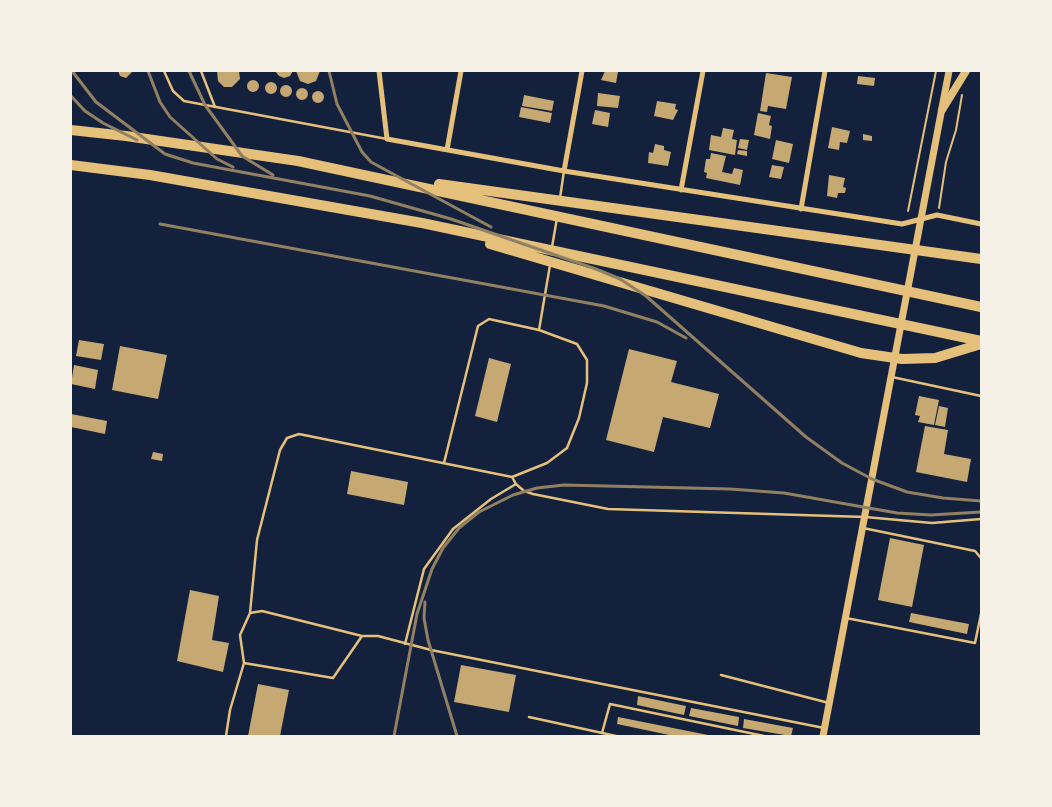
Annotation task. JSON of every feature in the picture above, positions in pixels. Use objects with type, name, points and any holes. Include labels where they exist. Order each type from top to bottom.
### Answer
[{"type":"highway","points":[[71,130],[236,152],[366,174],[711,220],[961,258],[981,259]]},
{"type":"highway","points":[[71,165],[150,175],[422,223],[981,342]]},
{"type":"highway","points":[[366,174],[981,307]]},
{"type":"highway","points":[[422,223],[861,353],[902,359],[935,358],[981,342]]},
{"type":"main road","points":[[942,110],[966,71]]},
{"type":"street","points":[[379,71],[387,139],[564,171],[902,224],[937,215],[981,224]]},
{"type":"street","points":[[446,150],[461,71]]},
{"type":"street","points":[[564,171],[582,71]]},
{"type":"street","points":[[680,190],[703,71]]},
{"type":"street","points":[[801,209],[826,71]]},
{"type":"street","points":[[824,732],[844,618],[865,517],[949,71]]},
{"type":"lane","points":[[164,71],[173,91],[178,98],[184,101],[387,139]]},
{"type":"lane","points":[[201,71],[215,108]]},
{"type":"lane","points":[[539,330],[548,286],[564,171]]},
{"type":"lane","points":[[226,736],[230,710],[244,663],[240,634],[250,613],[257,540],[280,450],[287,438],[299,434],[512,477],[547,463],[567,448],[579,418],[586,383],[587,360],[578,344],[539,330],[489,319],[478,326],[444,463]]},
{"type":"lane","points":[[891,377],[981,396]]},
{"type":"lane","points":[[512,477],[519,488],[533,494],[608,509],[865,517],[932,523],[981,519]]},
{"type":"lane","points":[[405,644],[424,569],[452,529],[491,499],[516,484]]},
{"type":"lane","points":[[862,528],[975,551],[981,558]]},
{"type":"lane","points":[[250,613],[262,611],[362,636],[378,636],[405,644],[824,732]]},
{"type":"lane","points":[[844,618],[975,643],[981,614]]},
{"type":"lane","points":[[244,663],[334,678],[362,636]]},
{"type":"lane","points":[[721,675],[829,703]]},
{"type":"lane","points":[[602,733],[610,704],[764,736]]},
{"type":"lane","points":[[529,717],[616,736]]},
{"type":"path","points":[[908,212],[936,71]]},
{"type":"path","points":[[939,208],[946,162],[956,130],[963,92]]},
{"type":"building","points":[[118,71],[133,71],[126,78],[120,76]]},
{"type":"building","points":[[217,71],[239,71],[240,79],[232,87],[224,87],[218,81]]},
{"type":"building","points":[[275,71],[293,71],[290,76],[284,78]]},
{"type":"building","points":[[296,71],[320,71],[316,81],[308,84],[300,81]]},
{"type":"building","points":[[605,71],[618,72],[616,83],[601,80]]},
{"type":"building","points":[[766,73],[792,77],[786,109],[768,106],[767,112],[760,111]]},
{"type":"building","points":[[858,76],[875,78],[874,86],[857,84]]},
{"type":"building","points":[[253,80],[259,86],[253,92],[247,86]]},
{"type":"building","points":[[271,82],[277,88],[271,94],[265,88]]},
{"type":"building","points":[[286,85],[292,91],[286,97],[280,91]]},
{"type":"building","points":[[302,88],[308,94],[302,100],[296,94]]},
{"type":"building","points":[[318,91],[324,97],[318,103],[312,97]]},
{"type":"building","points":[[598,93],[620,96],[618,108],[597,106]]},
{"type":"building","points":[[524,95],[554,101],[552,111],[522,106]]},
{"type":"building","points":[[657,101],[676,104],[675,109],[678,110],[673,120],[654,116]]},
{"type":"building","points":[[521,107],[552,113],[550,123],[519,117]]},
{"type":"building","points":[[595,110],[610,113],[608,127],[592,124]]},
{"type":"building","points":[[758,113],[771,116],[769,125],[772,126],[770,139],[754,135]]},
{"type":"building","points":[[832,127],[850,131],[847,143],[840,142],[839,150],[828,148]]},
{"type":"building","points":[[723,128],[734,130],[732,139],[737,140],[735,155],[709,150],[711,135],[721,137]]},
{"type":"building","points":[[863,134],[872,136],[872,141],[863,140]]},
{"type":"building","points":[[740,139],[749,140],[747,150],[738,148]]},
{"type":"building","points":[[776,140],[793,144],[789,163],[772,159]]},
{"type":"building","points":[[655,144],[664,146],[664,150],[671,152],[668,166],[648,163],[649,152],[653,153]]},
{"type":"building","points":[[738,150],[747,151],[747,156],[737,154]]},
{"type":"building","points":[[711,153],[726,156],[722,172],[732,174],[734,168],[743,170],[740,185],[706,178],[707,173],[704,172],[706,159],[710,159]]},
{"type":"building","points":[[772,165],[784,167],[781,179],[769,177]]},
{"type":"building","points":[[829,175],[845,178],[843,187],[846,188],[845,193],[838,193],[837,198],[827,196]]},
{"type":"building","points":[[79,340],[104,344],[101,360],[76,356]]},
{"type":"building","points":[[120,346],[167,355],[158,399],[112,390]]},
{"type":"building","points":[[629,349],[677,361],[671,382],[719,394],[710,428],[663,417],[654,452],[606,440]]},
{"type":"building","points":[[489,358],[511,364],[497,422],[475,416]]},
{"type":"building","points":[[74,365],[98,370],[95,389],[71,384]]},
{"type":"building","points":[[919,396],[939,400],[934,425],[918,422],[920,416],[915,415]]},
{"type":"building","points":[[939,406],[948,408],[945,427],[935,425]]},
{"type":"building","points":[[71,414],[107,421],[105,434],[71,427]]},
{"type":"building","points":[[925,426],[948,430],[944,454],[971,459],[967,482],[916,472]]},
{"type":"building","points":[[153,452],[163,454],[162,461],[151,459]]},
{"type":"building","points":[[351,471],[408,482],[404,505],[347,494]]},
{"type":"building","points":[[890,538],[924,545],[912,607],[878,600]]},
{"type":"building","points":[[190,590],[219,596],[212,640],[229,643],[223,672],[177,661]]},
{"type":"building","points":[[911,613],[969,624],[967,634],[909,622]]},
{"type":"building","points":[[461,665],[516,675],[509,712],[454,702]]},
{"type":"building","points":[[258,684],[289,690],[280,736],[248,736]]},
{"type":"building","points":[[638,696],[686,706],[684,715],[637,705]]},
{"type":"building","points":[[691,708],[739,717],[738,726],[689,716]]},
{"type":"building","points":[[618,717],[708,736],[674,736],[617,724]]},
{"type":"building","points":[[744,719],[793,728],[791,736],[743,728]]},
{"type":"railway","points":[[72,71],[96,102],[165,154],[193,163],[370,196],[451,219],[620,279],[646,296],[806,437],[842,463],[872,479],[907,492],[943,498],[981,501]]},
{"type":"railway","points":[[148,71],[160,102],[170,117],[217,159],[233,167]]},
{"type":"railway","points":[[189,71],[205,105],[242,156],[273,175]]},
{"type":"railway","points":[[329,71],[337,104],[362,152],[371,162],[491,227]]},
{"type":"railway","points":[[71,96],[85,111],[103,123],[137,140]]},
{"type":"railway","points":[[160,224],[604,306],[657,322],[686,338]]},
{"type":"railway","points":[[394,736],[417,614],[432,569],[443,548],[459,528],[479,512],[513,495],[537,488],[564,485],[730,489],[784,493],[897,513],[931,515],[981,512]]},
{"type":"railway","points":[[425,602],[424,618],[428,640],[457,736]]}]
